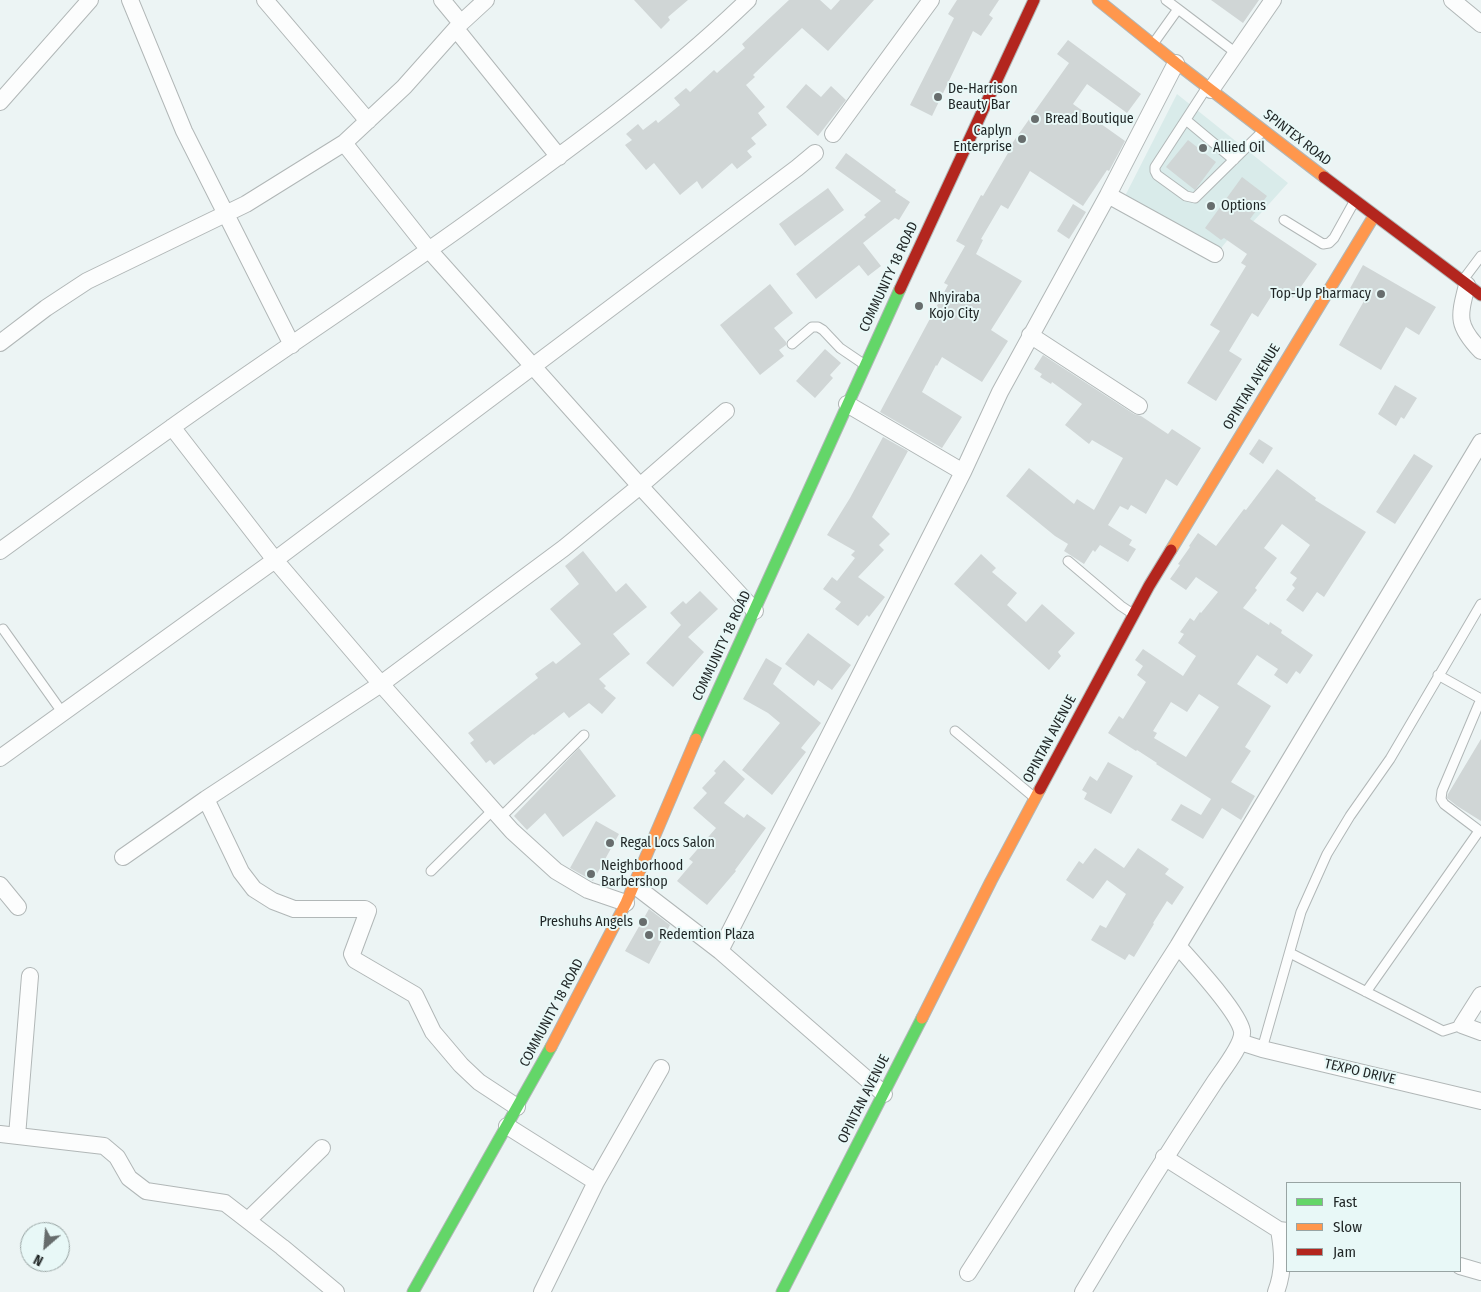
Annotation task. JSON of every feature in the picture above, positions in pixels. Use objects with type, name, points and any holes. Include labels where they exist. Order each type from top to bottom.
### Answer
[{"type":"main road","name":"COMMUNITY 18 ROAD","points":[[413,1292],[570,1013],[626,903],[702,725],[847,404],[1034,0]]},
{"type":"main road","name":"SPINTEX ROAD","points":[[1098,0],[1176,64],[1354,202],[1481,295]]},
{"type":"main road","name":"OPINTAN AVENUE","points":[[782,1292],[944,973],[1035,798],[1149,586],[1374,216]]},
{"type":"street","points":[[0,102],[90,0]]},
{"type":"street","points":[[130,0],[184,131],[292,345]]},
{"type":"street","points":[[265,0],[368,121]]},
{"type":"street","points":[[442,0],[459,26],[559,157]]},
{"type":"street","points":[[0,343],[46,308],[87,281],[246,204],[344,143],[404,88],[459,26],[486,0]]},
{"type":"street","points":[[0,551],[172,427],[429,250],[559,157],[672,68],[748,0]]},
{"type":"street","points":[[833,134],[932,0]]},
{"type":"street","points":[[1209,88],[1236,54],[1273,0]]},
{"type":"street","points":[[1452,0],[1481,24]]},
{"type":"street","points":[[720,951],[963,472],[1000,392],[1108,195],[1176,64]]},
{"type":"street","points":[[344,143],[429,250],[640,486],[754,610]]},
{"type":"street","points":[[0,758],[275,560],[815,153]]},
{"type":"street","points":[[1108,195],[1215,254]]},
{"type":"street","points":[[1465,283],[1461,313],[1463,328],[1481,351]]},
{"type":"street","points":[[1030,335],[1138,406]]},
{"type":"street","points":[[847,404],[963,472]]},
{"type":"street","points":[[123,857],[206,799],[380,684],[564,548],[640,486],[726,411]]},
{"type":"street","points":[[172,427],[275,560],[380,684],[497,814],[556,871],[588,890],[626,903]]},
{"type":"street","points":[[968,1273],[1178,946],[1481,442]]},
{"type":"street","points":[[206,799],[241,872],[254,889],[294,909],[365,909],[368,911],[352,954],[355,960],[415,995],[432,1032],[462,1065],[479,1082],[518,1107]]},
{"type":"street","points":[[0,885],[18,906]]},
{"type":"street","points":[[634,885],[720,951],[884,1094]]},
{"type":"street","points":[[1083,1292],[1164,1157],[1240,1042],[1242,1033],[1239,1023],[1210,983],[1178,946]]},
{"type":"street","points":[[17,1136],[30,976]]},
{"type":"street","points":[[1481,995],[1462,1025],[1481,1032]]},
{"type":"street","name":"TEXPO DRIVE","points":[[1240,1042],[1262,1049],[1481,1101]]},
{"type":"street","points":[[542,1292],[596,1182],[660,1068]]},
{"type":"street","points":[[507,1126],[596,1182]]},
{"type":"street","points":[[0,1134],[104,1146],[117,1157],[130,1178],[146,1191],[225,1203],[336,1292]]},
{"type":"street","points":[[248,1220],[322,1148]]},
{"type":"street","points":[[1164,1157],[1283,1231],[1283,1263],[1276,1292]]},
{"type":"street","points":[[1461,1266],[1481,1272]]},
{"type":"lane","points":[[1166,0],[1236,54]]},
{"type":"lane","points":[[1153,44],[1178,9]]},
{"type":"lane","points":[[1209,88],[1155,167],[1158,175],[1186,196],[1195,198],[1264,131]]},
{"type":"lane","points":[[1186,120],[1234,160]]},
{"type":"lane","points":[[1284,220],[1323,244],[1329,243],[1334,238],[1354,202]]},
{"type":"lane","points":[[1465,283],[1481,256]]},
{"type":"lane","points":[[792,344],[812,327],[818,327],[840,348],[865,365]]},
{"type":"lane","points":[[1068,561],[1121,606],[1134,614]]},
{"type":"lane","points":[[1262,1049],[1301,912],[1327,854],[1350,816],[1390,759],[1481,604]]},
{"type":"lane","points":[[3,629],[62,712]]},
{"type":"lane","points":[[1366,992],[1480,832],[1444,804],[1442,791],[1481,699],[1438,675]]},
{"type":"lane","points":[[955,731],[1035,798]]},
{"type":"lane","points":[[431,871],[584,735]]},
{"type":"lane","points":[[1290,953],[1443,1031],[1462,1025]]},
{"type":"shaded area","points":[[1177,94],[1288,183],[1251,224],[1242,222],[1218,252],[1125,196]]},
{"type":"building","points":[[634,0],[688,0],[668,17],[670,20],[661,29]]},
{"type":"building","points":[[789,0],[820,0],[831,10],[840,0],[874,0],[828,51],[802,28],[753,75],[755,77],[746,85],[765,107],[758,113],[767,125],[751,138],[756,144],[747,151],[752,157],[737,169],[732,163],[702,189],[697,181],[680,195],[654,163],[646,170],[625,145],[632,140],[626,134],[638,124],[643,130],[656,120],[658,123],[680,105],[674,98],[686,88],[690,92],[714,70],[717,73],[745,48],[742,44]]},
{"type":"building","points":[[957,0],[999,0],[989,15],[993,18],[981,36],[973,31],[932,116],[910,105],[954,18],[948,14]]},
{"type":"building","points":[[1211,0],[1259,0],[1243,23]]},
{"type":"building","points":[[1068,40],[1141,94],[1127,113],[1087,84],[1073,104],[1125,141],[1109,171],[1107,170],[1083,206],[1030,171],[1008,209],[1001,205],[981,239],[983,240],[976,254],[1022,281],[991,330],[1008,341],[982,382],[942,357],[922,392],[962,417],[942,448],[880,412],[948,285],[944,283],[965,246],[956,241],[981,195],[983,196],[1008,153],[1006,152],[1069,63],[1057,54]]},
{"type":"building","points":[[806,84],[821,97],[831,86],[846,100],[818,136],[786,107]]},
{"type":"building","points":[[1188,140],[1216,162],[1195,190],[1166,167]]},
{"type":"building","points":[[846,153],[910,202],[899,220],[895,218],[863,243],[881,266],[868,276],[859,265],[816,299],[796,274],[866,217],[864,215],[881,201],[835,168]]},
{"type":"building","points":[[1242,177],[1267,196],[1250,219],[1317,264],[1293,298],[1277,287],[1258,317],[1252,313],[1229,351],[1242,359],[1216,401],[1187,383],[1220,331],[1210,325],[1246,266],[1241,263],[1247,254],[1224,238],[1221,240],[1205,228]]},
{"type":"building","points":[[828,188],[844,210],[795,246],[779,224]]},
{"type":"building","points":[[1073,204],[1086,212],[1069,239],[1057,231]]},
{"type":"building","points":[[1363,265],[1436,307],[1419,335],[1406,327],[1381,370],[1339,345],[1364,301],[1348,292]]},
{"type":"building","points":[[770,284],[793,313],[774,328],[786,342],[786,345],[779,350],[784,356],[760,375],[720,325]]},
{"type":"building","points":[[825,349],[841,363],[830,375],[833,378],[815,398],[796,381]]},
{"type":"building","points":[[1043,355],[1134,414],[1141,416],[1168,434],[1172,429],[1201,448],[1177,486],[1166,479],[1146,514],[1131,505],[1128,510],[1120,506],[1108,525],[1132,540],[1129,545],[1136,549],[1128,562],[1100,545],[1095,552],[1093,550],[1084,564],[1064,551],[1068,544],[1055,536],[1006,496],[1029,468],[1074,504],[1077,499],[1094,510],[1123,458],[1092,440],[1089,444],[1065,425],[1082,404],[1052,382],[1051,384],[1040,377],[1042,374],[1034,369]]},
{"type":"building","points":[[1395,385],[1417,398],[1404,419],[1401,417],[1396,426],[1378,414]]},
{"type":"building","points":[[883,437],[908,451],[872,517],[890,534],[879,545],[884,550],[858,577],[885,597],[869,617],[867,615],[858,626],[835,609],[841,602],[823,589],[832,577],[837,581],[855,558],[851,555],[855,551],[827,535],[850,498]]},
{"type":"building","points":[[1259,439],[1273,448],[1263,464],[1249,454]]},
{"type":"building","points":[[1414,454],[1433,466],[1395,524],[1376,512]]},
{"type":"building","points":[[1277,469],[1316,498],[1315,500],[1366,532],[1324,597],[1317,592],[1303,612],[1286,600],[1295,588],[1292,585],[1297,578],[1290,573],[1310,545],[1282,524],[1264,548],[1277,558],[1243,608],[1269,625],[1270,622],[1282,630],[1281,633],[1313,655],[1300,674],[1296,671],[1287,684],[1274,675],[1278,669],[1257,655],[1237,684],[1271,706],[1245,747],[1251,751],[1231,782],[1255,796],[1241,820],[1222,808],[1203,839],[1171,820],[1181,804],[1201,815],[1211,799],[1108,733],[1119,716],[1123,719],[1146,682],[1137,675],[1143,666],[1135,660],[1143,649],[1183,676],[1196,656],[1178,643],[1184,634],[1180,632],[1190,618],[1194,621],[1218,592],[1196,577],[1186,590],[1170,579],[1198,533],[1216,546],[1244,509],[1246,510]],"holes":[[[1199,694],[1219,707],[1186,757],[1154,738],[1157,733],[1153,731],[1171,702],[1187,712]]]},
{"type":"building","points":[[583,551],[616,592],[626,583],[647,607],[613,634],[630,654],[599,679],[606,686],[604,688],[616,698],[602,714],[589,703],[569,718],[564,712],[494,765],[490,760],[486,763],[470,743],[474,740],[468,733],[538,678],[535,674],[553,661],[556,664],[581,644],[550,609],[579,584],[565,566]]},
{"type":"building","points":[[981,554],[996,568],[992,572],[1017,593],[1007,605],[1026,622],[1042,604],[1075,633],[1058,652],[1061,656],[1049,670],[954,584]]},
{"type":"building","points":[[700,591],[718,609],[688,637],[704,652],[673,687],[646,663],[681,625],[670,613],[683,601],[686,604]]},
{"type":"building","points":[[808,633],[851,665],[832,690],[818,680],[814,686],[785,664]]},
{"type":"building","points":[[766,658],[782,668],[773,684],[821,723],[801,748],[806,752],[772,795],[742,770],[780,723],[768,713],[743,699]]},
{"type":"building","points":[[1481,739],[1481,821],[1447,798]]},
{"type":"building","points":[[579,748],[616,796],[563,837],[545,813],[527,830],[514,816]]},
{"type":"building","points":[[724,760],[745,779],[724,803],[744,818],[747,814],[766,828],[736,871],[707,905],[677,881],[693,862],[689,859],[716,828],[693,808],[707,793],[702,788],[716,773],[714,771]]},
{"type":"building","points":[[1108,762],[1133,776],[1111,814],[1084,799],[1087,793],[1082,790],[1090,776],[1097,781]]},
{"type":"building","points":[[596,821],[619,834],[593,881],[570,868]]},
{"type":"building","points":[[1095,848],[1124,868],[1138,848],[1169,869],[1165,874],[1184,887],[1172,905],[1167,901],[1134,957],[1129,954],[1125,960],[1091,940],[1100,925],[1106,928],[1126,894],[1107,880],[1093,899],[1066,880],[1079,861],[1083,864]]},
{"type":"building","name":"Redemtion Plaza","points":[[649,909],[670,925],[649,964],[625,951]]},
{"type":"traffic: fast","points":[[696,739],[900,289]]},
{"type":"traffic: fast","points":[[782,1292],[922,1018]]},
{"type":"traffic: fast","points":[[413,1292],[551,1047]]},
{"type":"traffic: slow","points":[[1098,0],[1176,63],[1324,177]]},
{"type":"traffic: slow","points":[[1171,550],[1374,216]]},
{"type":"traffic: slow","points":[[551,1047],[626,903],[696,739]]},
{"type":"traffic: slow","points":[[922,1018],[1040,789]]},
{"type":"traffic: jam","points":[[900,289],[1034,0]]},
{"type":"traffic: jam","points":[[1324,177],[1481,295]]},
{"type":"traffic: jam","points":[[1040,789],[1149,586],[1171,550]]},
{"type":"place","name":"De-Harrison Beauty Bar","points":[[938,97]]},
{"type":"place","name":"Bread Boutique","points":[[1035,119]]},
{"type":"place","name":"Caplyn Enterprise","points":[[1022,139]]},
{"type":"place","name":"Allied Oil","points":[[1203,148]]},
{"type":"place","name":"Options","points":[[1211,206]]},
{"type":"place","name":"Top-Up Pharmacy","points":[[1381,294]]},
{"type":"place","name":"Nhyiraba Kojo City","points":[[919,306]]},
{"type":"place","name":"Regal Locs Salon","points":[[610,843]]},
{"type":"place","name":"Neighborhood Barbershop","points":[[591,874]]},
{"type":"place","name":"Preshuhs Angels","points":[[643,922]]},
{"type":"place","name":"Redemtion Plaza","points":[[649,935]]}]
